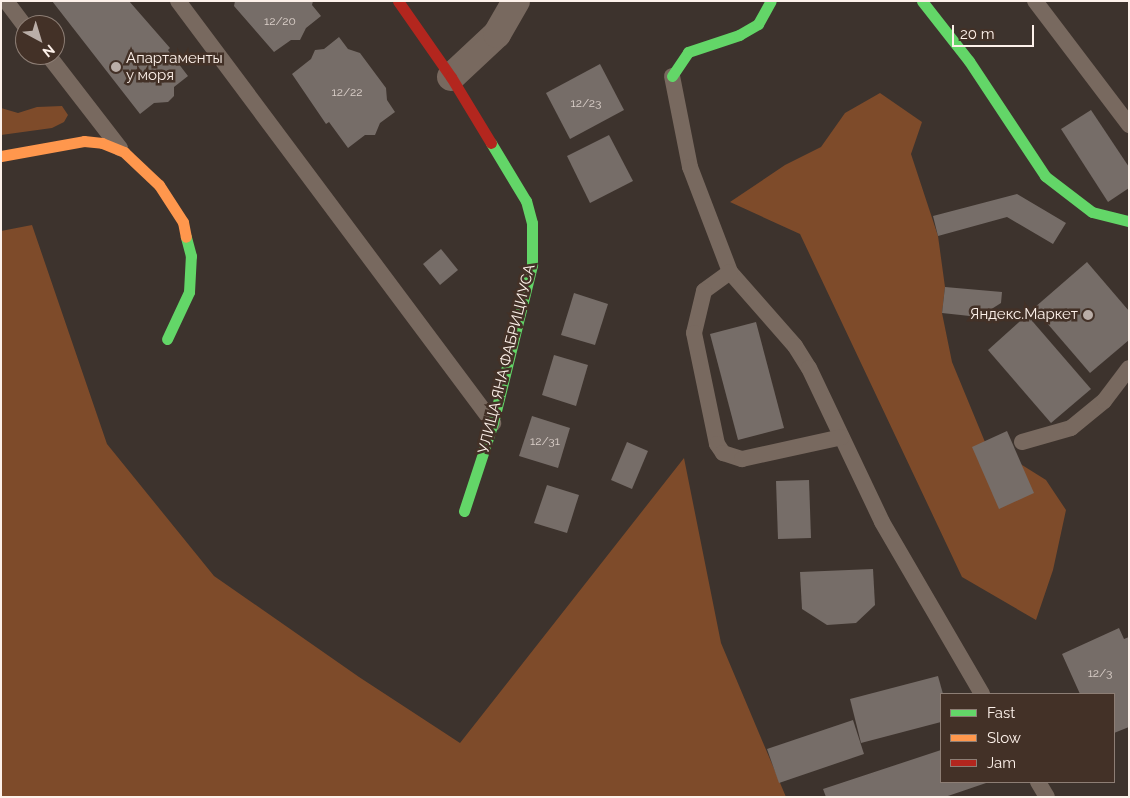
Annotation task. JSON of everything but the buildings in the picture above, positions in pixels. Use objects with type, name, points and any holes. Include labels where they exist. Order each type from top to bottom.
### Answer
[{"type":"street","name":"УЛИЦА ЯНА ФАБРИЦИУСА","points":[[398,1],[451,77],[526,201],[532,223],[532,266],[493,423],[464,511]]},
{"type":"street","points":[[451,77],[497,34],[516,1]]},
{"type":"street","points":[[672,76],[688,52],[739,35],[758,24],[767,13],[772,1]]},
{"type":"street","points":[[922,1],[969,60],[1045,176],[1092,212],[1129,221]]},
{"type":"street","points":[[1,156],[84,141],[102,143],[124,152],[159,185],[183,222],[189,247],[189,292],[167,339]]},
{"type":"lane","points":[[6,1],[17,15]]},
{"type":"lane","points":[[178,1],[493,423]]},
{"type":"lane","points":[[1035,1],[1129,125]]},
{"type":"lane","points":[[56,65],[124,152]]},
{"type":"lane","points":[[672,76],[690,167],[730,272],[795,346],[810,368],[882,522],[981,693]]},
{"type":"lane","points":[[730,272],[704,291],[694,333],[717,444],[723,453],[742,459],[842,437]]},
{"type":"lane","points":[[1022,442],[1071,428],[1104,400],[1129,368]]},
{"type":"lane","points":[[1039,783],[1047,797]]},
{"type":"shaded area","points":[[880,93],[922,122],[911,154],[938,236],[945,287],[942,313],[952,362],[985,442],[1046,480],[1066,510],[1053,570],[1036,620],[962,577],[800,234],[730,202],[785,165],[821,147],[845,113]]},
{"type":"shaded area","points":[[62,106],[68,115],[64,122],[52,128],[1,135],[1,108],[18,113],[37,107]]},
{"type":"shaded area","points":[[32,225],[107,444],[214,576],[359,677],[460,743],[684,458],[721,643],[786,797],[1,797],[1,231]]},
{"type":"traffic: fast","points":[[672,76],[688,52],[739,35],[758,24],[771,1]]},
{"type":"traffic: fast","points":[[922,1],[969,61],[1045,176],[1092,212],[1129,221]]},
{"type":"traffic: fast","points":[[464,511],[493,423],[532,265],[532,223],[526,201],[491,143]]},
{"type":"traffic: fast","points":[[167,339],[189,292],[191,256],[186,237]]},
{"type":"traffic: slow","points":[[1,156],[84,141],[102,143],[124,152],[159,185],[183,222],[186,237]]},
{"type":"traffic: jam","points":[[398,1],[451,77],[491,143]]},
{"type":"place","name":"Апартаменты у моря","points":[[116,67]]},
{"type":"place","name":"Яндекс.Маркет","points":[[1088,315]]}]
